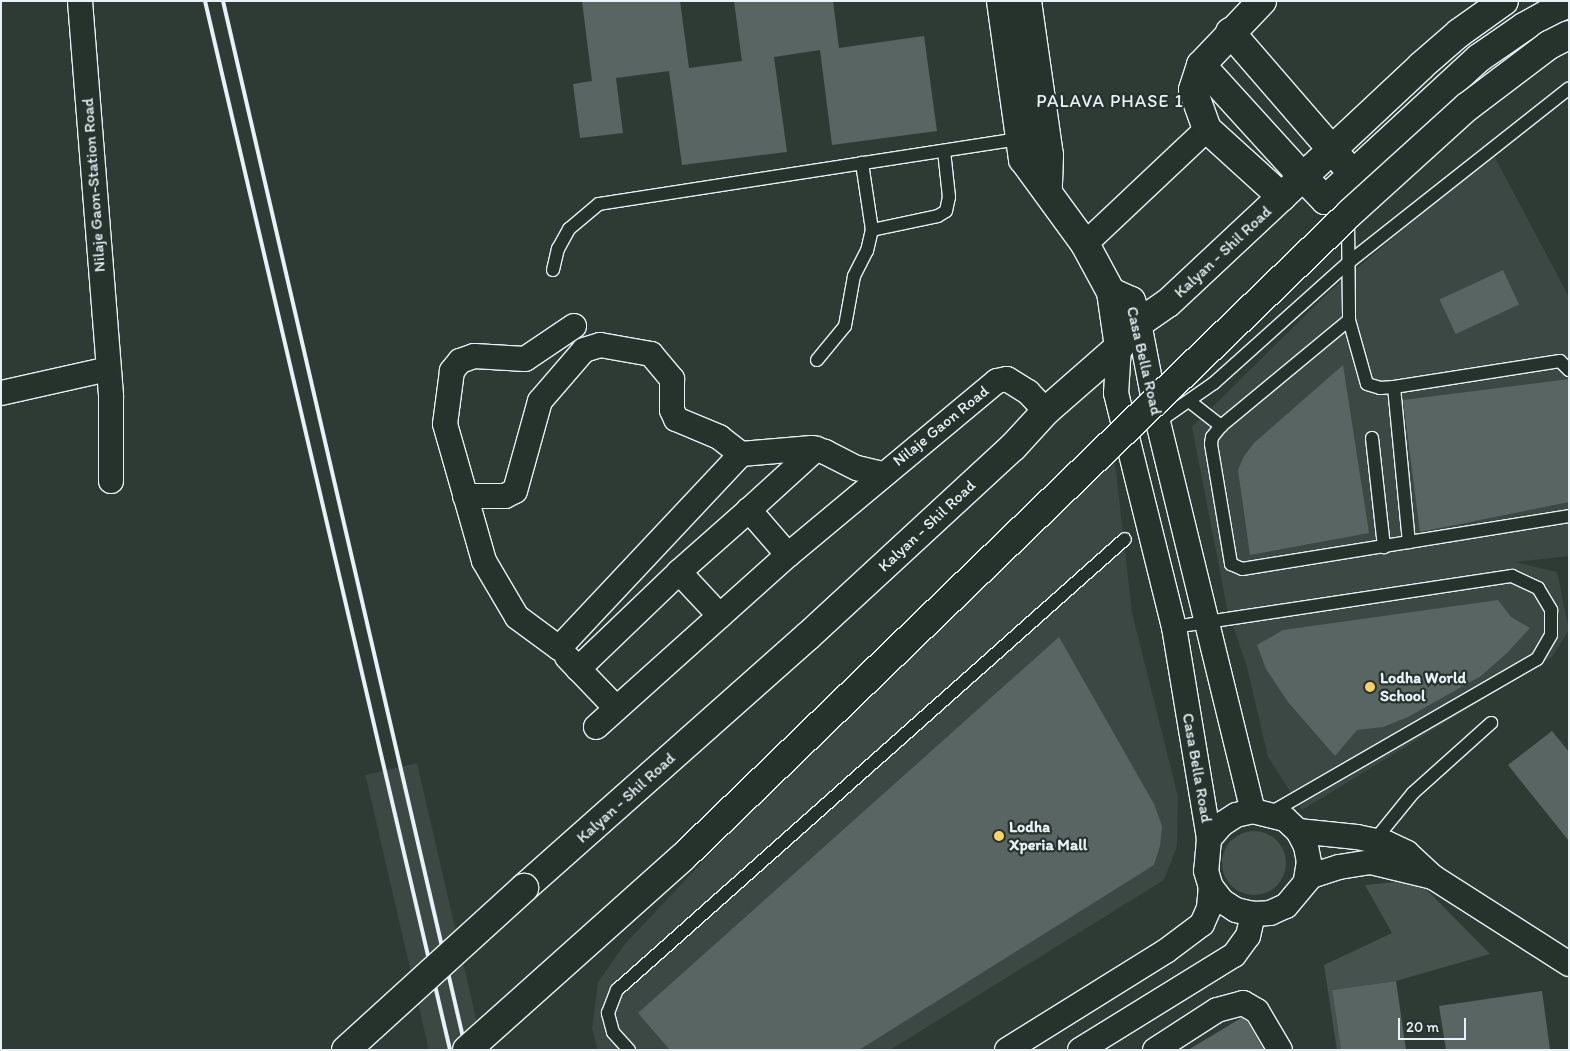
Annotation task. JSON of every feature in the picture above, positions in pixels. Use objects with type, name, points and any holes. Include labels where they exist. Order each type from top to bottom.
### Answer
[{"type":"main road","points":[[1001,1],[1023,159],[1048,190],[1085,244],[1111,292]]},
{"type":"main road","points":[[1027,1],[1046,133],[1048,190]]},
{"type":"main road","name":"Kalyan - Shil Road","points":[[346,1050],[524,888],[808,636],[1013,447],[1046,411],[1119,347],[1138,322],[1168,303],[1333,147],[1459,33],[1504,1]]},
{"type":"main road","points":[[1201,65],[1303,177],[1336,205],[1354,175],[1479,58],[1524,27],[1569,2]]},
{"type":"main road","points":[[1256,4],[1201,65],[1193,90],[1207,129],[1282,197]]},
{"type":"main road","points":[[1230,32],[1333,147],[1354,175]]},
{"type":"main road","points":[[468,1050],[683,857],[1350,213],[1467,107],[1549,45],[1569,35]]},
{"type":"main road","name":"Casa Bella Road","points":[[1119,347],[1111,313],[1111,292],[1131,300],[1138,322]]},
{"type":"street","name":"Nilaje Gaon-Station Road","points":[[80,1],[108,369],[113,450],[111,481]]},
{"type":"street","points":[[1085,244],[1207,129]]},
{"type":"street","name":"Casa Bella Road","points":[[1138,322],[1158,422],[1205,623],[1261,812],[1236,815],[1222,824],[1209,840]]},
{"type":"street","points":[[574,326],[524,359],[474,356],[460,361],[452,371],[445,424],[484,561],[517,617],[559,648],[616,708]]},
{"type":"street","points":[[465,496],[505,496],[515,491],[540,402],[584,350],[600,345],[651,354],[672,379],[672,410],[676,419],[719,437],[741,454],[559,648]]},
{"type":"street","name":"Casa Bella Road","points":[[1119,347],[1116,393],[1174,627],[1209,840],[1206,871],[1212,887],[1222,901],[1236,910],[1253,914]]},
{"type":"street","points":[[1,394],[108,369]]},
{"type":"street","name":"Nilaje Gaon Road","points":[[741,454],[816,449],[857,468],[883,474],[996,381],[1007,379],[1028,392],[1046,411]]},
{"type":"street","points":[[578,669],[679,572],[816,449]]},
{"type":"street","points":[[596,727],[788,555],[883,474]]},
{"type":"street","points":[[749,510],[788,555]]},
{"type":"street","points":[[679,572],[720,616]]},
{"type":"street","points":[[1080,1050],[1234,955],[1248,936],[1253,914],[1270,912],[1286,906],[1306,880],[1309,862],[1306,846],[1298,831],[1285,819],[1261,812]]},
{"type":"street","points":[[1298,831],[1374,841],[1407,853],[1433,877],[1569,964]]},
{"type":"street","points":[[1306,880],[1339,866],[1371,862],[1433,877]]},
{"type":"street","name":"Casa Bella Road","points":[[1007,1050],[1166,951],[1202,924],[1209,908],[1212,887]]},
{"type":"street","points":[[1154,1050],[1217,1010],[1243,1003],[1258,1011],[1280,1050]]},
{"type":"lane","points":[[1158,422],[1214,383],[1349,262],[1569,88]]},
{"type":"lane","points":[[553,270],[558,249],[569,229],[599,204],[944,151],[1046,133]]},
{"type":"lane","points":[[872,230],[938,216],[946,211],[949,197],[944,151]]},
{"type":"lane","points":[[817,360],[845,326],[854,276],[868,251],[872,230],[862,163]]},
{"type":"lane","points":[[1336,205],[1349,262],[1348,320],[1367,384],[1380,388],[1394,387],[1560,360],[1569,370]]},
{"type":"lane","points":[[1348,320],[1221,426],[1211,444],[1231,564],[1242,569],[1569,516]]},
{"type":"lane","points":[[1394,387],[1410,542]]},
{"type":"lane","points":[[1189,401],[1221,426]]},
{"type":"lane","points":[[1372,438],[1384,547]]},
{"type":"lane","points":[[630,1050],[614,1032],[608,1013],[617,990],[1125,539]]},
{"type":"lane","points":[[1174,627],[1512,576],[1538,588],[1551,610],[1551,635],[1537,659],[1261,812]]},
{"type":"lane","points":[[1374,841],[1414,793],[1491,724]]},
{"type":"shaded area","points":[[1493,154],[1569,297],[1569,556],[1515,562],[1557,572],[1569,630],[1552,657],[1302,810],[1268,757],[1247,667],[1227,608],[1192,427],[1332,289]]},
{"type":"shaded area","points":[[1111,428],[1132,613],[1178,797],[1177,846],[1164,880],[890,1050],[598,1050],[592,1029],[598,982],[625,944]]},
{"type":"shaded area","points":[[417,763],[483,1049],[429,1050],[365,775]]},
{"type":"shaded area","points":[[1248,831],[1260,831],[1277,840],[1284,851],[1286,863],[1284,875],[1277,886],[1260,895],[1248,895],[1236,890],[1227,881],[1222,869],[1222,857],[1227,845],[1236,836]]},
{"type":"shaded area","points":[[1396,882],[1426,889],[1490,954],[1396,981],[1332,990],[1341,1050],[1337,1050],[1324,965],[1392,933],[1365,885]]},
{"type":"building","points":[[582,1],[680,1],[689,68],[742,61],[734,1],[833,1],[839,48],[924,36],[937,131],[832,145],[820,50],[774,57],[787,152],[682,165],[669,71],[616,78],[623,133],[580,138],[573,84],[592,81]]},
{"type":"building","points":[[1503,270],[1519,304],[1456,334],[1440,300]]},
{"type":"building","points":[[1343,365],[1369,533],[1250,555],[1238,470],[1244,456],[1254,443]]},
{"type":"building","points":[[1569,379],[1569,502],[1420,532],[1403,400]]},
{"type":"building","name":"Lodha World School","points":[[1498,600],[1511,617],[1530,628],[1508,652],[1481,676],[1408,717],[1383,727],[1357,730],[1335,756],[1288,702],[1266,669],[1257,645],[1283,630]]},
{"type":"building","name":"Lodha Xperia Mall","points":[[1059,637],[1154,804],[1162,826],[1160,846],[1154,865],[859,1050],[670,1050],[638,1013]]},
{"type":"building","points":[[1552,731],[1569,752],[1569,841],[1508,765]]},
{"type":"building","points":[[1396,981],[1406,1050],[1341,1050],[1332,990]]},
{"type":"building","points":[[1542,991],[1550,1050],[1446,1050],[1439,1006]]},
{"type":"building","points":[[1241,1018],[1247,1021],[1264,1050],[1188,1050]]},
{"type":"railway","points":[[205,1],[450,1050]]},
{"type":"railway","points":[[223,1],[466,1050]]},
{"type":"place","name":"Lodha World School","points":[[1370,687]]},
{"type":"place","name":"Lodha Xperia Mall","points":[[999,836]]},
{"type":"district","name":"PALAVA PHASE 1","points":[[1110,101]]}]
